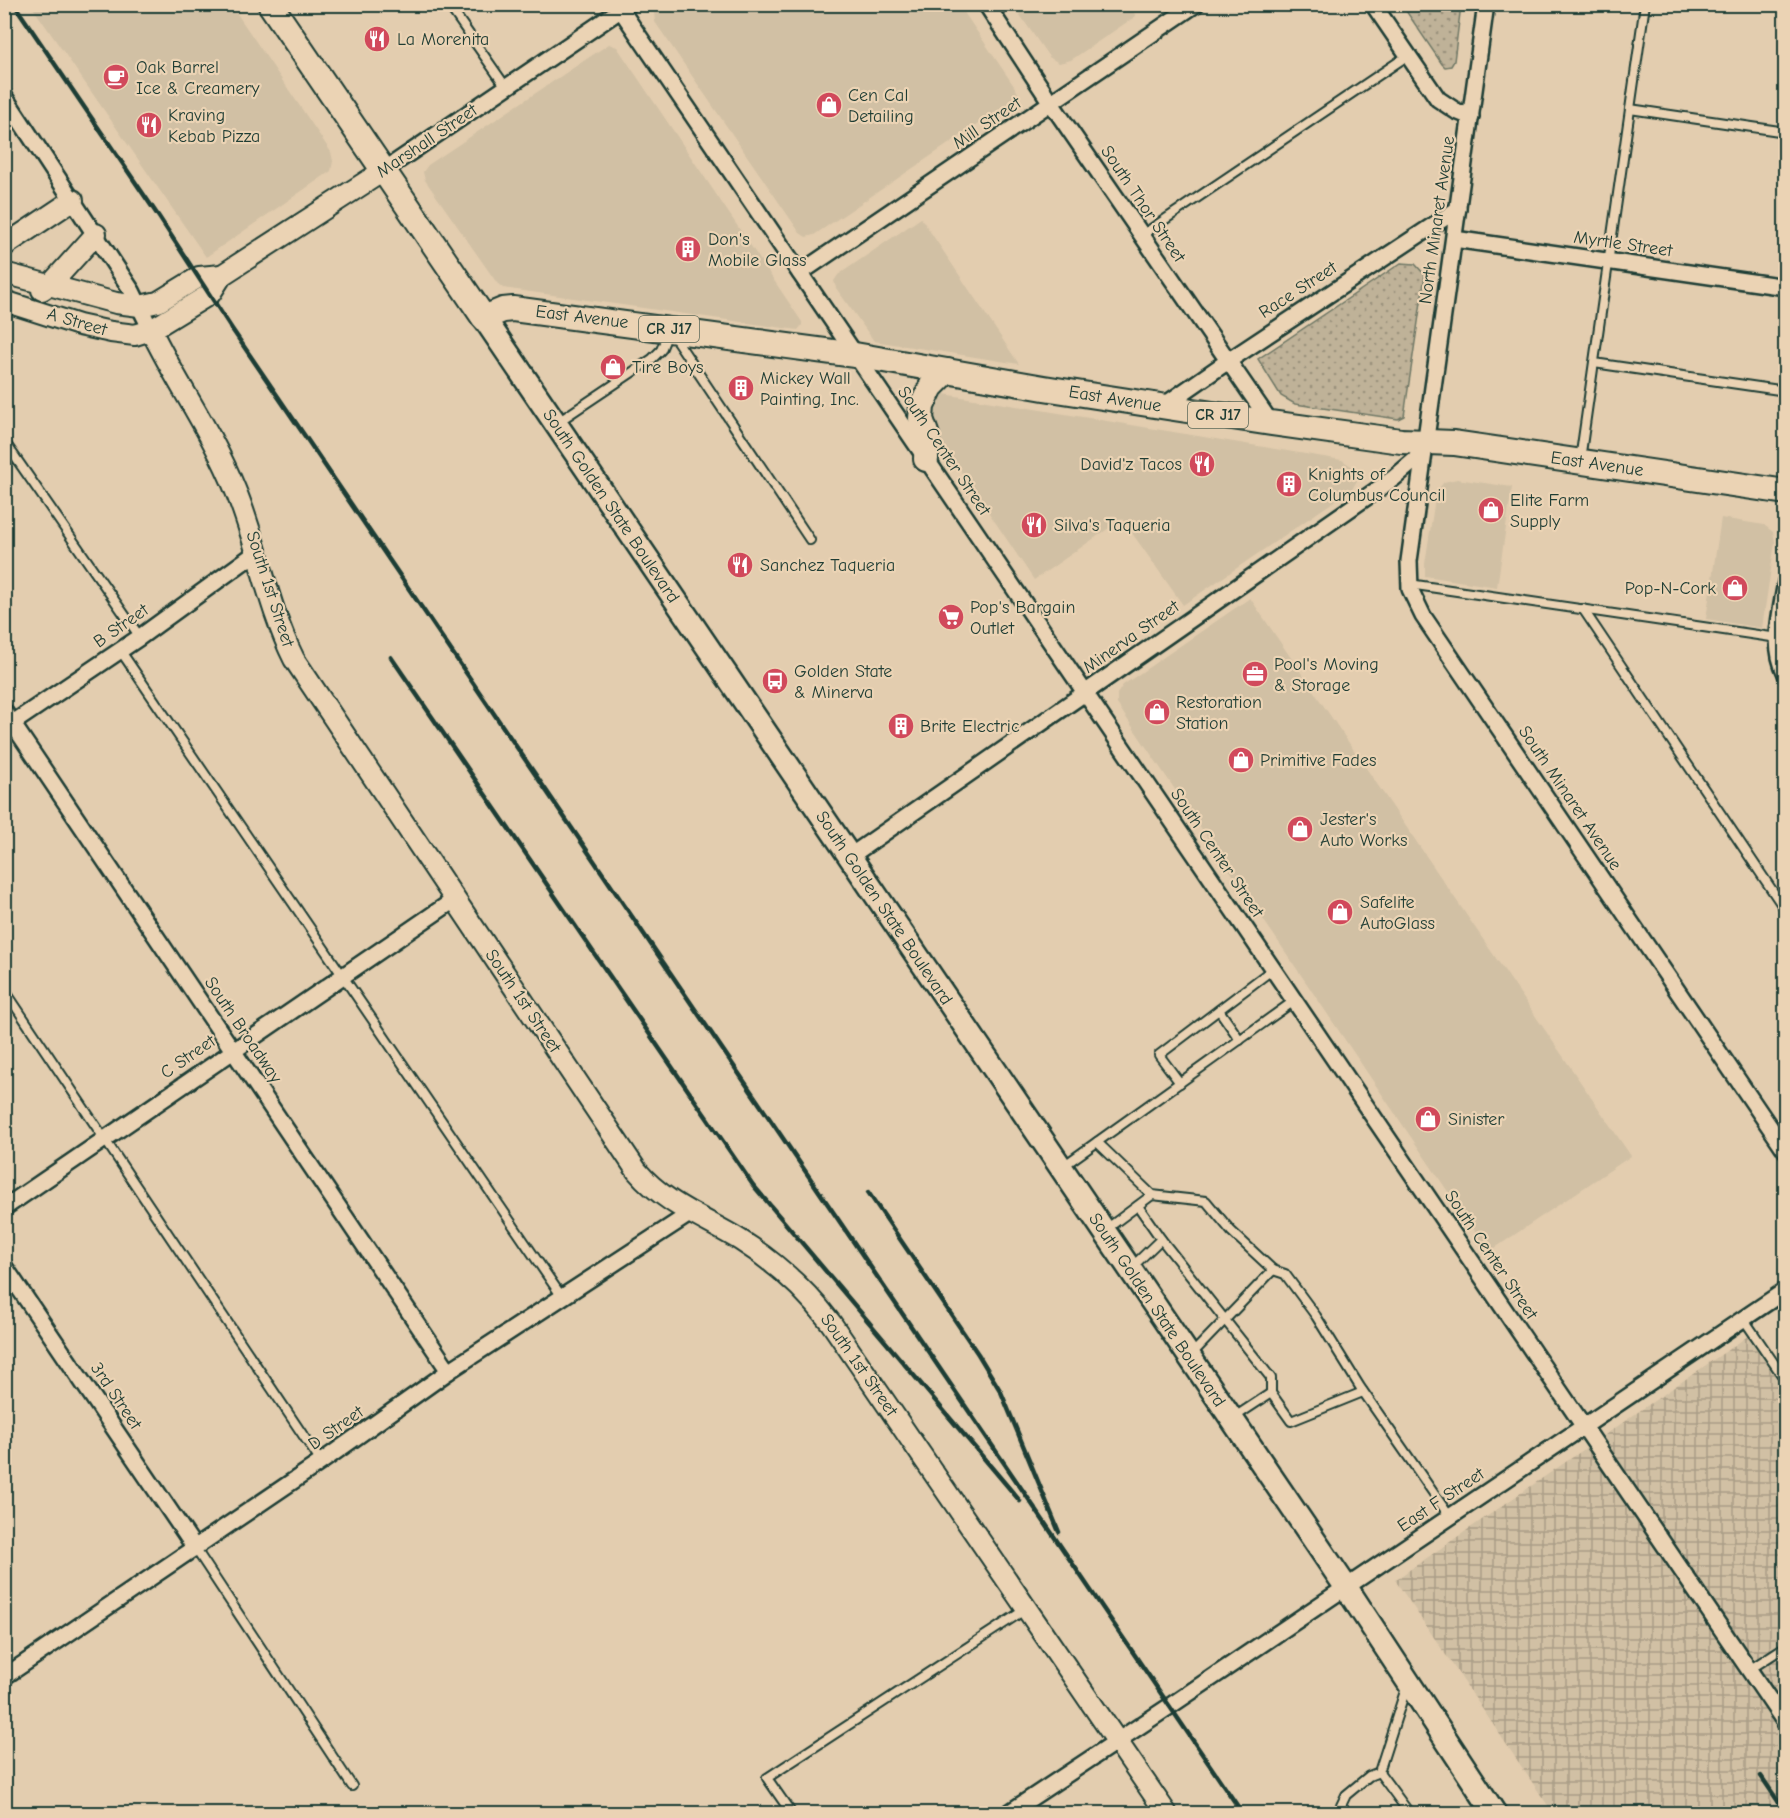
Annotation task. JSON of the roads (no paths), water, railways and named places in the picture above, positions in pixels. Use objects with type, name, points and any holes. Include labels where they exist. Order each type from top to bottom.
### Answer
[{"type":"main road","name":"South Golden State Boulevard","points":[[270,4],[1346,1587],[1495,1814]]},
{"type":"main road","name":"East Avenue","points":[[484,318],[503,310],[518,309],[669,329],[855,355],[1271,423],[1401,441],[1454,443],[1785,492]]},
{"type":"main road","points":[[926,459],[927,436],[921,419],[922,406],[931,387],[947,371]]},
{"type":"street","name":"South Thor Street","points":[[986,4],[1051,103],[1271,423]]},
{"type":"street","name":"Mill Street","points":[[800,273],[1196,4]]},
{"type":"street","points":[[1373,4],[1438,99],[1456,111],[1471,117]]},
{"type":"street","name":"North Minaret Avenue","points":[[1426,441],[1486,4]]},
{"type":"street","name":"Marshall Street","points":[[151,330],[210,294],[222,275],[383,171],[622,6]]},
{"type":"street","name":"South Center Street","points":[[622,6],[855,355],[1785,1724]]},
{"type":"street","name":"South 1st Street","points":[[4,96],[96,234],[140,306],[234,485],[246,516],[274,614],[294,659],[637,1171],[658,1192],[760,1252],[812,1299],[831,1323],[1167,1814]]},
{"type":"street","points":[[4,246],[73,200]]},
{"type":"street","name":"Race Street","points":[[1162,407],[1458,209]]},
{"type":"street","points":[[4,286],[33,292],[39,291],[51,284],[96,234]]},
{"type":"street","name":"Myrtle Street","points":[[1454,239],[1785,287]]},
{"type":"street","name":"A Street","points":[[4,273],[116,303],[140,306]]},
{"type":"street","name":"Marshall Street","points":[[140,306],[158,302],[199,278],[222,275]]},
{"type":"street","name":"A Street","points":[[4,301],[111,333],[135,335],[151,330]]},
{"type":"street","name":"Minerva Street","points":[[849,856],[1394,478],[1415,460],[1426,441]]},
{"type":"street","name":"South Minaret Avenue","points":[[1426,441],[1408,567],[1409,584],[1423,616],[1785,1151]]},
{"type":"street","points":[[1394,478],[1407,478],[1420,487]]},
{"type":"street","name":"B Street","points":[[7,721],[120,651],[257,552]]},
{"type":"street","points":[[1785,582],[1783,623],[1778,638],[1778,654],[1785,674]]},
{"type":"street","name":"South Broadway","points":[[7,721],[450,1371]]},
{"type":"street","name":"C Street","points":[[4,1208],[454,900]]},
{"type":"street","name":"D Street","points":[[4,1677],[321,1462],[450,1371],[691,1213]]},
{"type":"street","name":"3rd Street","points":[[4,1266],[195,1548]]},
{"type":"street","name":"East F Street","points":[[1007,1814],[1785,1290]]},
{"type":"lane","points":[[448,4],[506,87]]},
{"type":"lane","points":[[1580,461],[1645,4]]},
{"type":"lane","points":[[1142,235],[1407,56]]},
{"type":"lane","points":[[1630,110],[1785,132]]},
{"type":"lane","points":[[555,424],[652,359],[661,350],[669,329]]},
{"type":"lane","points":[[669,329],[810,540]]},
{"type":"lane","points":[[1594,363],[1785,391]]},
{"type":"lane","points":[[4,441],[140,637]]},
{"type":"lane","points":[[1409,584],[1778,638]]},
{"type":"lane","points":[[1583,609],[1785,911]]},
{"type":"lane","points":[[120,651],[561,1297]]},
{"type":"lane","points":[[1180,1083],[1159,1054],[1273,969]]},
{"type":"lane","points":[[4,990],[321,1462]]},
{"type":"lane","points":[[1061,1168],[1294,1001]]},
{"type":"lane","points":[[1219,1010],[1240,1040]]},
{"type":"lane","points":[[1097,1142],[1152,1195],[1206,1201],[1232,1231],[1273,1270],[1285,1274],[1316,1316],[1363,1392],[1450,1517]]},
{"type":"lane","points":[[1104,1231],[1152,1195]]},
{"type":"lane","points":[[1138,1206],[1161,1239],[1271,1378],[1271,1393],[1291,1421],[1363,1392]]},
{"type":"lane","points":[[1130,1269],[1161,1239]]},
{"type":"lane","points":[[1189,1357],[1273,1270]]},
{"type":"lane","points":[[1743,1318],[1785,1381]]},
{"type":"lane","points":[[1231,1419],[1271,1393]]},
{"type":"lane","points":[[195,1548],[352,1786]]},
{"type":"lane","points":[[792,1814],[767,1778],[1026,1609]]},
{"type":"lane","points":[[1749,1671],[1785,1646]]},
{"type":"lane","points":[[1337,1814],[1346,1795],[1369,1776],[1379,1772],[1408,1684]]},
{"type":"lane","points":[[1379,1772],[1410,1814]]},
{"type":"railway","points":[[14,4],[232,329],[1243,1814]]},
{"type":"railway","points":[[391,657],[753,1185],[1020,1501]]},
{"type":"railway","points":[[868,1192],[978,1354],[1001,1392],[1059,1532]]},
{"type":"railway","points":[[1761,1776],[1786,1813]]},
{"type":"place","name":"La Morenita","points":[[377,39]]},
{"type":"place","name":"Oak Barrel Ice & Creamery","points":[[116,77]]},
{"type":"place","name":"Cen Cal Detailing","points":[[829,105]]},
{"type":"place","name":"Kraving Kebab Pizza","points":[[149,125]]},
{"type":"place","name":"Don's Mobile Glass","points":[[688,249]]},
{"type":"place","name":"Tire Boys","points":[[613,367]]},
{"type":"place","name":"Mickey Wall Painting, Inc.","points":[[741,388]]},
{"type":"place","name":"David'z Tacos","points":[[1202,464]]},
{"type":"place","name":"Knights of Columbus Council","points":[[1289,484]]},
{"type":"place","name":"Elite Farm Supply","points":[[1491,510]]},
{"type":"place","name":"Silva's Taqueria","points":[[1034,525]]},
{"type":"place","name":"Sanchez Taqueria","points":[[740,565]]},
{"type":"place","name":"Pop-N-Cork","points":[[1735,588]]},
{"type":"place","name":"Pop's Bargain Outlet","points":[[951,617]]},
{"type":"place","name":"Pool's Moving & Storage","points":[[1255,674]]},
{"type":"place","name":"Golden State & Minerva","points":[[775,681]]},
{"type":"place","name":"Restoration Station","points":[[1157,712]]},
{"type":"place","name":"Brite Electric","points":[[901,726]]},
{"type":"place","name":"Primitive Fades","points":[[1241,760]]},
{"type":"place","name":"Jester's Auto Works","points":[[1300,829]]},
{"type":"place","name":"Safelite AutoGlass","points":[[1340,912]]},
{"type":"place","name":"Sinister","points":[[1428,1119]]}]
